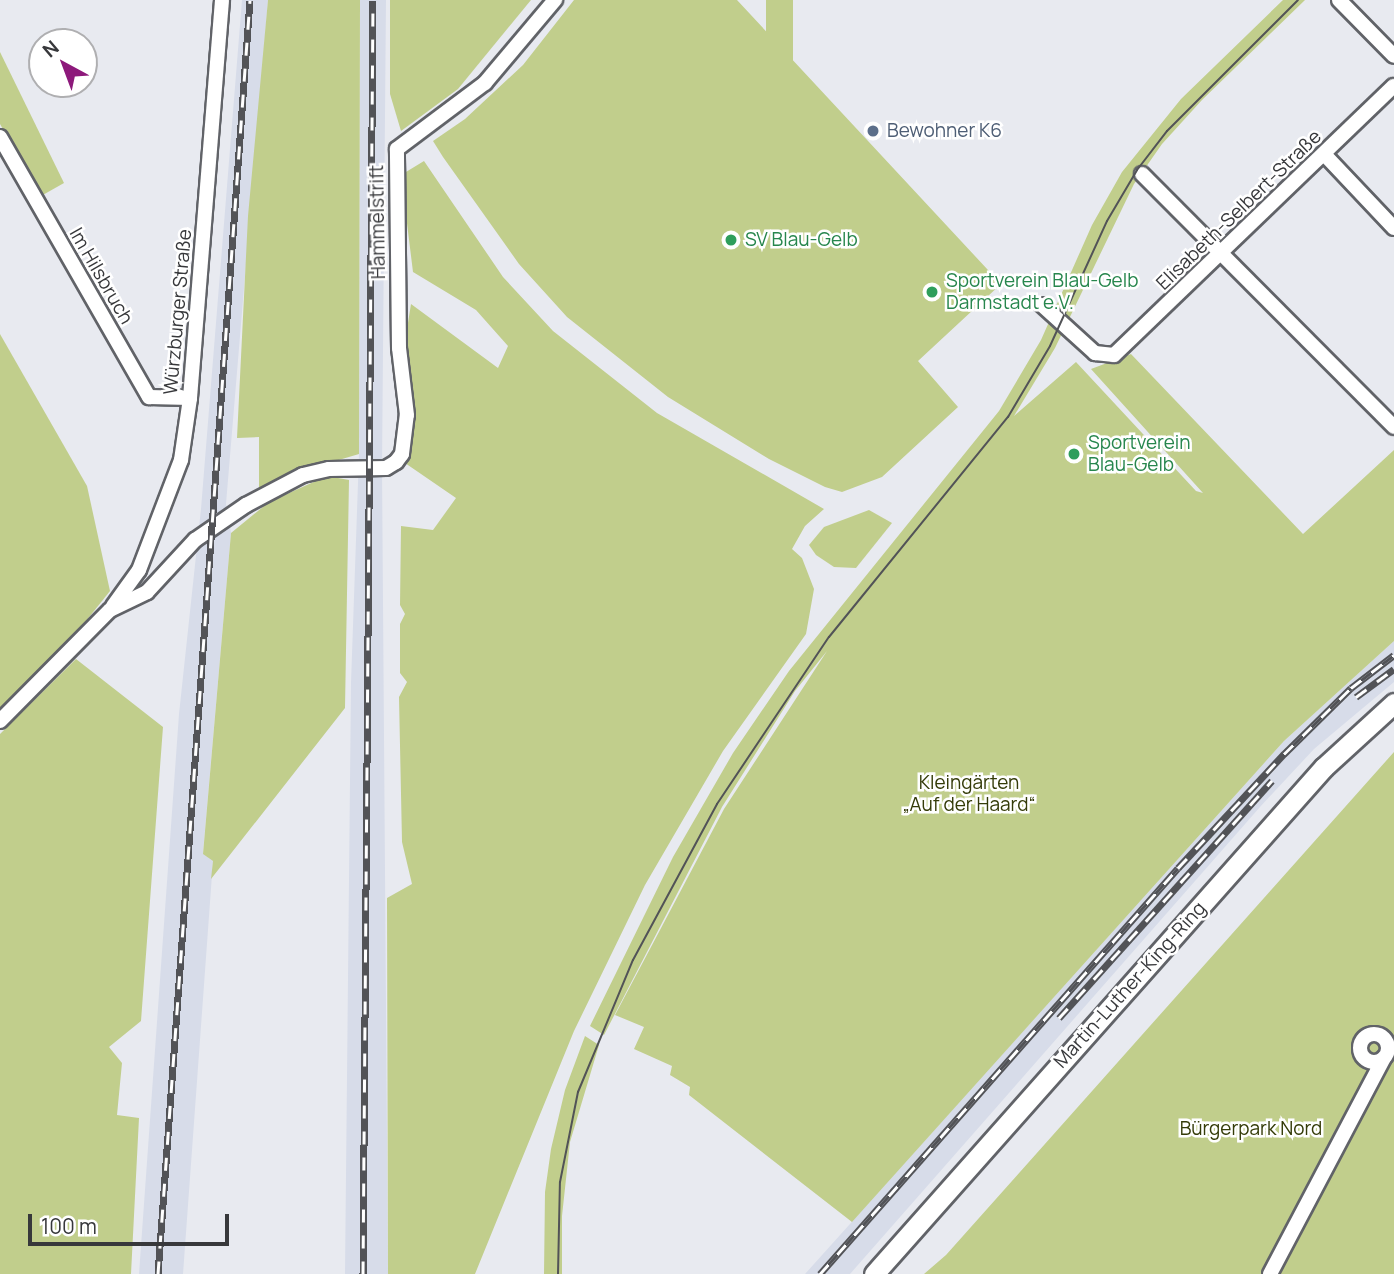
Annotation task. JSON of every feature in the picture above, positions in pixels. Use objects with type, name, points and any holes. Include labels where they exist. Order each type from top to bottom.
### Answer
[{"type":"main road","name":"Martin-Luther-King-Ring","points":[[874,1274],[1324,767],[1394,703]]},
{"type":"street","name":"Würzburger Straße","points":[[110,610],[139,570],[162,517],[180,460],[190,398],[222,0]]},
{"type":"street","name":"Hammelstrift","points":[[110,610],[147,592],[195,540],[270,491],[329,469],[391,466],[402,454],[407,415],[399,348],[397,149],[485,83],[555,0]]},
{"type":"street","points":[[1339,0],[1394,56]]},
{"type":"street","name":"Elisabeth-Selbert-Straße","points":[[1042,305],[1095,353],[1114,355],[1394,86]]},
{"type":"street","name":"Im Hilsbruch","points":[[0,137],[149,397],[190,398]]},
{"type":"street","points":[[1324,154],[1394,228]]},
{"type":"street","points":[[1142,174],[1394,427]]},
{"type":"street","points":[[0,721],[110,610]]},
{"type":"street","points":[[1270,1274],[1384,1058]]},
{"type":"shaded area","points":[[242,0],[268,0],[226,504],[231,533],[203,853],[213,861],[183,1274],[139,1274],[179,714],[201,509]]},
{"type":"shaded area","points":[[360,0],[386,0],[382,468],[388,1274],[345,1274],[351,683],[359,454]]},
{"type":"shaded area","points":[[1394,641],[1394,682],[1314,749],[1260,807],[850,1274],[805,1274],[1284,741]]},
{"type":"green space","points":[[268,0],[360,0],[359,454],[315,467],[259,492],[259,437],[237,438],[248,216]]},
{"type":"green space","points":[[390,0],[531,0],[458,89],[401,131],[390,94]]},
{"type":"green space","name":"SV Blau-Gelb","points":[[574,0],[737,0],[1001,284],[918,361],[958,407],[882,477],[842,492],[825,487],[769,459],[668,397],[567,317],[519,264],[443,157],[433,141],[465,119],[523,65]]},
{"type":"green space","points":[[766,0],[793,0],[793,393],[766,393]]},
{"type":"green space","name":"Kleingärten „Auf der Haard“","points":[[1283,0],[1305,0],[1202,100],[1162,144],[1134,184],[1055,348],[1014,416],[1076,362],[1196,491],[1203,493],[1091,369],[1131,354],[1303,534],[1394,450],[1394,641],[1284,741],[852,1222],[689,1095],[690,1087],[670,1075],[672,1066],[634,1049],[644,1027],[615,1015],[724,809],[827,651],[795,691],[722,807],[604,1035],[590,1026],[673,857],[733,753],[789,671],[999,411],[1041,340],[1092,225],[1122,172],[1181,99]]},
{"type":"green space","points":[[0,52],[64,183],[41,196],[0,124]]},
{"type":"green space","points":[[424,161],[503,277],[553,331],[657,413],[824,509],[805,526],[792,549],[802,558],[814,589],[806,634],[723,751],[645,885],[574,1031],[475,1274],[388,1274],[387,898],[412,884],[402,842],[399,697],[407,682],[400,673],[400,624],[405,614],[400,605],[401,526],[433,530],[456,498],[405,463],[404,348],[411,304],[498,368],[508,346],[476,310],[413,272],[401,175]]},
{"type":"green space","points":[[0,334],[87,486],[110,591],[70,641],[0,708]]},
{"type":"green space","points":[[327,476],[349,480],[345,708],[211,879],[213,861],[203,854],[231,533],[269,502]]},
{"type":"green space","points":[[869,510],[892,523],[856,568],[834,567],[816,555],[809,545],[824,527]]},
{"type":"green space","points":[[76,659],[163,727],[141,1021],[109,1047],[122,1063],[117,1115],[139,1118],[131,1274],[0,1274],[0,734]]},
{"type":"green space","name":"Bürgerpark Nord","points":[[1394,752],[1394,1274],[924,1274],[946,1255]]},
{"type":"green space","points":[[585,1036],[599,1045],[570,1142],[562,1216],[562,1274],[544,1274],[545,1192],[551,1149],[565,1090]]},
{"type":"tram line","points":[[558,1274],[560,1182],[578,1092],[633,960],[717,804],[829,637],[1008,417],[1050,346],[1107,221],[1137,170],[1167,131],[1298,0]]},
{"type":"railway","points":[[158,1274],[250,0]]},
{"type":"railway","points":[[363,1274],[373,0]]},
{"type":"railway","points":[[820,1274],[1178,868],[1284,754],[1351,688],[1394,655]]},
{"type":"railway","points":[[1356,697],[1394,669]]},
{"type":"railway","points":[[1059,1018],[1272,781]]},
{"type":"place","name":"Bewohner K6","points":[[873,131]]},
{"type":"place","name":"SV Blau-Gelb","points":[[731,240]]},
{"type":"place","name":"Sportverein Blau-Gelb Darmstadt e.V.","points":[[932,292]]},
{"type":"place","name":"Sportverein Blau-Gelb","points":[[1074,454]]}]
